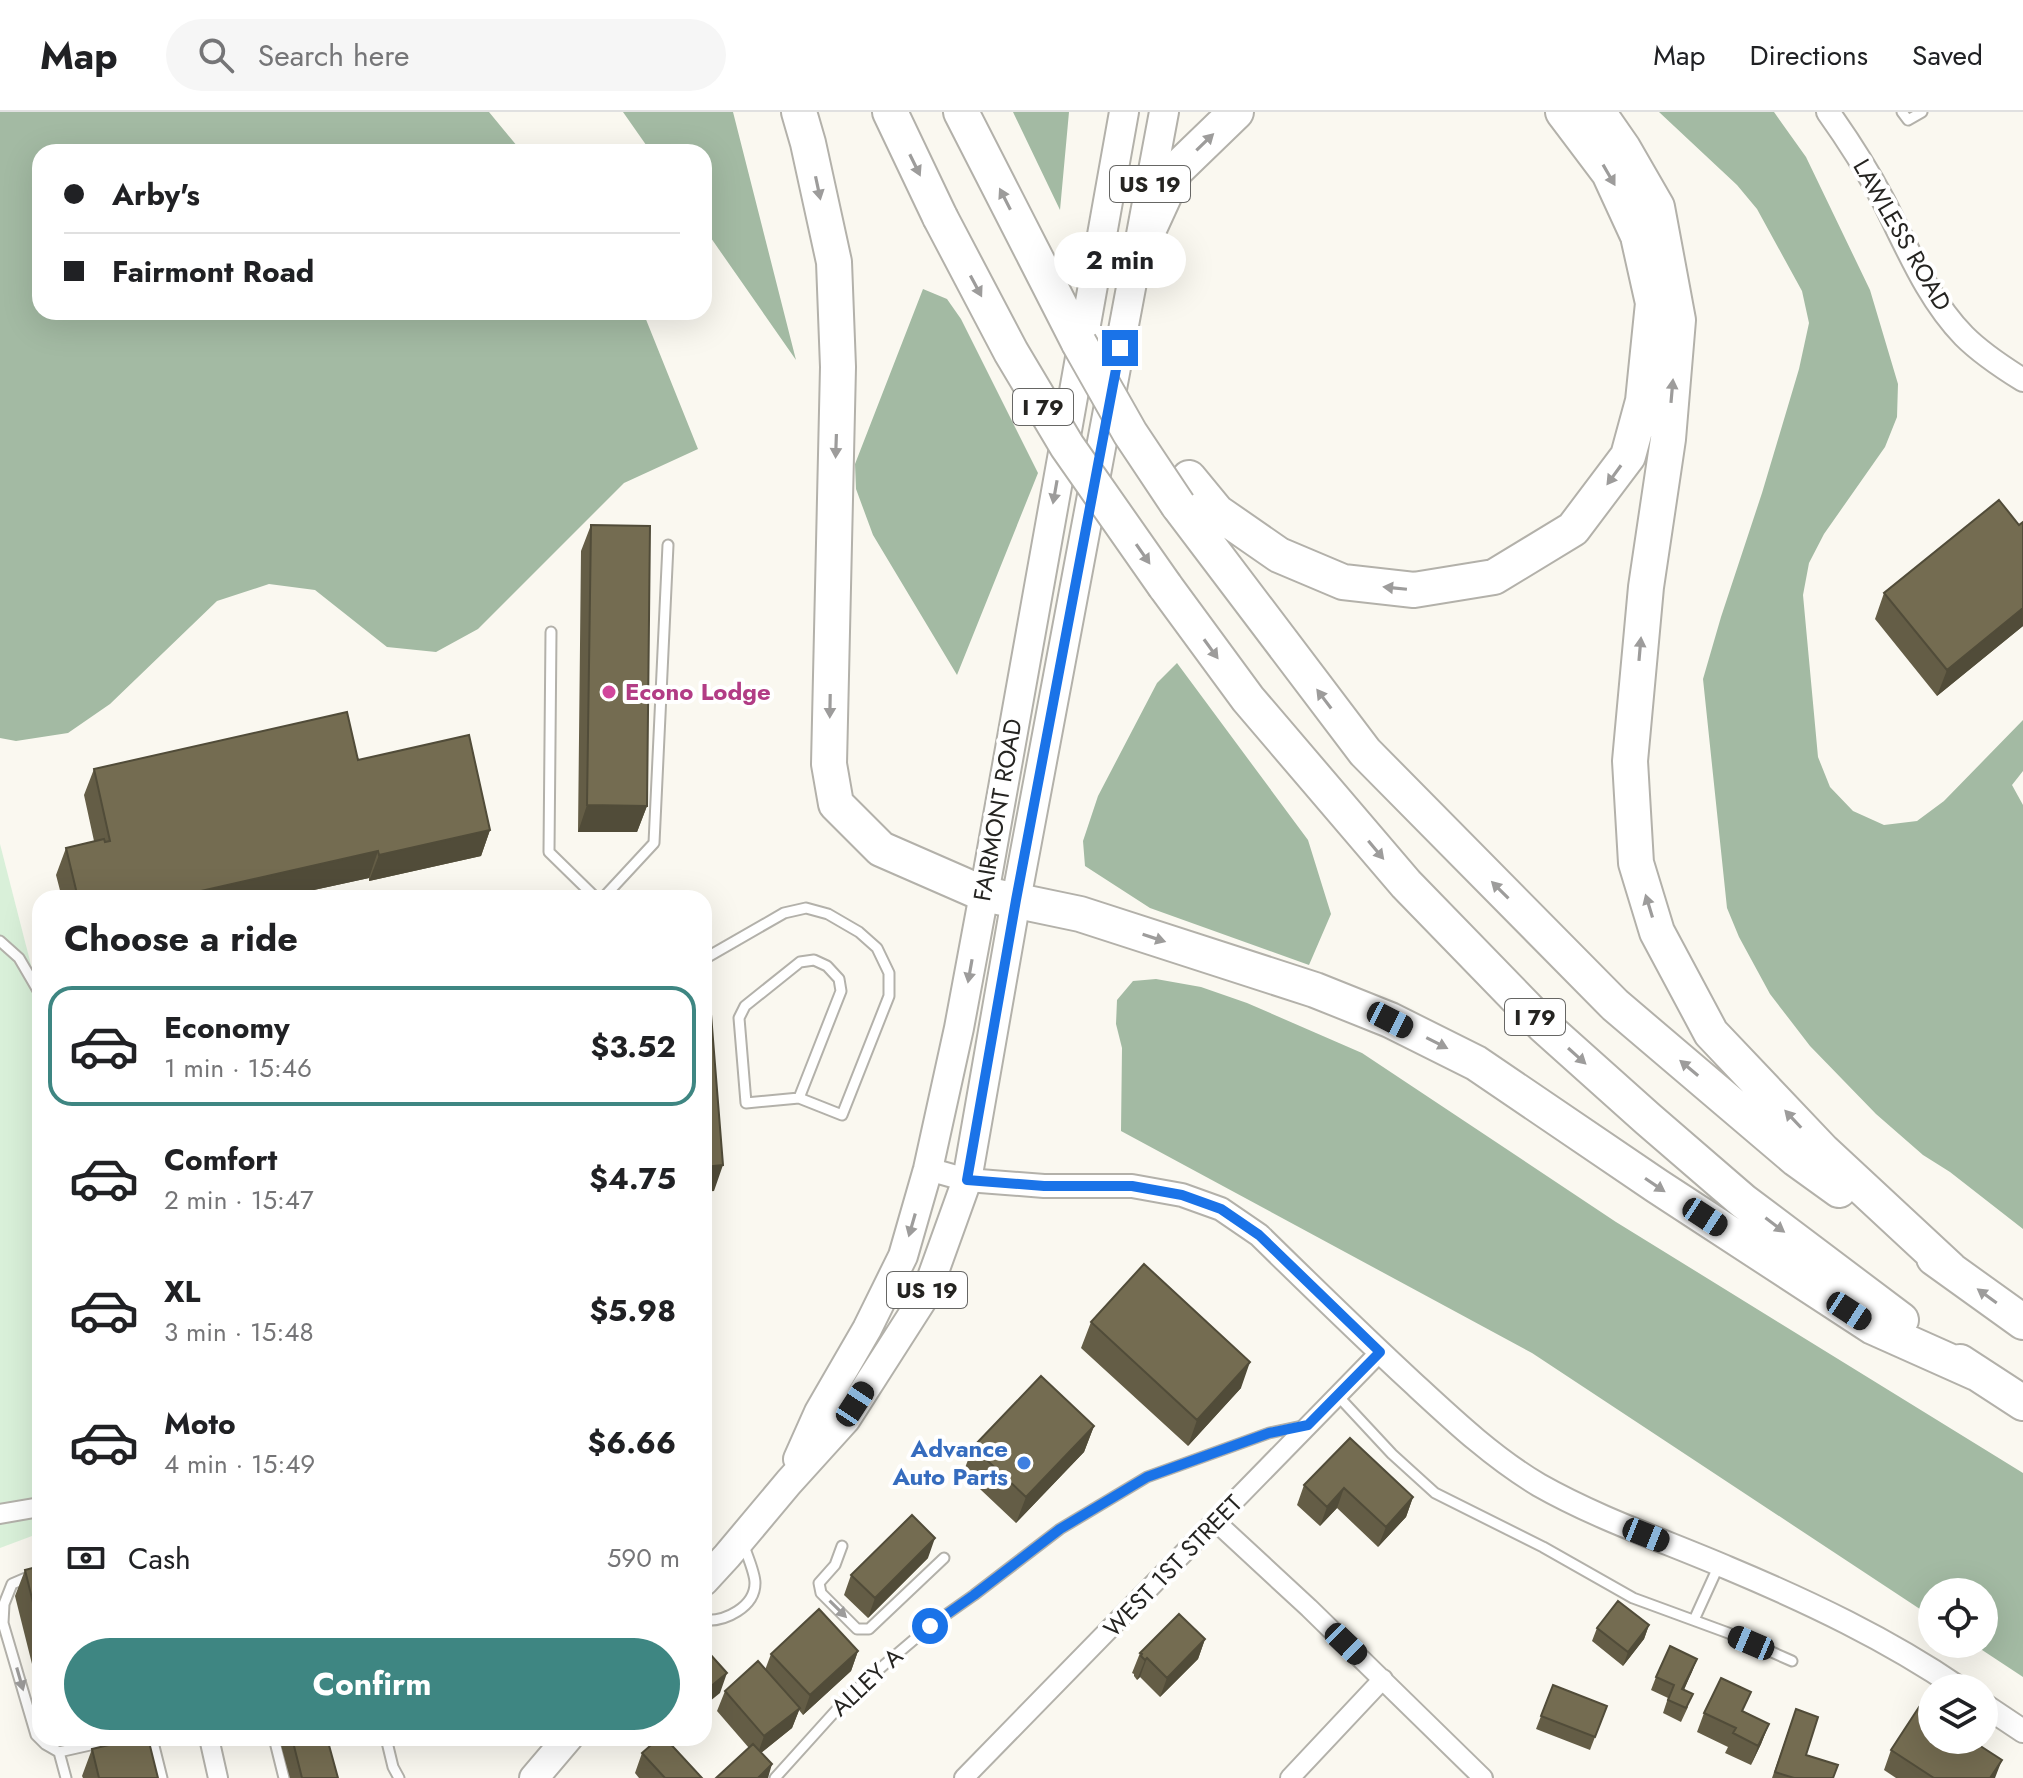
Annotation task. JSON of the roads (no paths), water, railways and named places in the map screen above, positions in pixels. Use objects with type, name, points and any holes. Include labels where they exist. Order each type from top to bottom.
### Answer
[{"type":"highway","points":[[799,112],[834,262],[838,367],[829,764],[836,804],[881,849],[1000,897],[1080,914],[1315,990],[1390,1020],[1476,1063],[1873,1327],[1976,1373]]},
{"type":"highway","name":"I 79","points":[[890,112],[940,217],[1011,352],[1067,446],[1248,699],[1406,884],[1543,1025],[1743,1201],[1873,1300],[2023,1403]]},
{"type":"highway","points":[[961,112],[1079,343],[1184,492],[1279,555],[1343,582],[1414,590],[1494,577],[1573,529],[1628,456],[1643,401],[1653,303],[1638,236],[1609,173],[1563,112]]},
{"type":"highway","points":[[1137,255],[1176,170],[1236,112]]},
{"type":"highway","points":[[1598,112],[1657,207],[1678,320],[1668,439],[1646,587],[1630,761],[1636,863],[1657,932],[1711,1033],[1823,1151],[1950,1269]]},
{"type":"highway","name":"I 79","points":[[1184,492],[1365,752],[1615,1005],[1796,1159],[2023,1322]]},
{"type":"main road","name":"FAIRMONT ROAD","points":[[712,1572],[846,1419],[926,1294],[967,1180],[1000,897],[1124,112]]},
{"type":"main road","name":"FAIRMONT ROAD","points":[[789,1482],[819,1412],[867,1329],[903,1256],[928,1169],[959,1028],[1000,897],[1137,255],[1164,112]]},
{"type":"main road","points":[[534,1778],[561,1746]]},
{"type":"street","name":"LAWLESS ROAD","points":[[1828,112],[1882,198],[1938,304],[1965,336],[1998,365],[2023,380]]},
{"type":"street","points":[[928,1169],[967,1180],[1044,1186],[1132,1186],[1182,1195],[1221,1209],[1259,1235],[1463,1429],[1540,1485],[1622,1525],[1864,1630],[1939,1674]]},
{"type":"street","name":"WEST 1ST STREET","points":[[964,1778],[1380,1352]]},
{"type":"street","points":[[0,1514],[32,1508]]},
{"type":"street","points":[[1216,1522],[1483,1778]]},
{"type":"street","points":[[1290,1778],[1383,1679]]},
{"type":"street","points":[[1998,1714],[2023,1731]]},
{"type":"street","points":[[211,1746],[218,1778]]},
{"type":"lane","points":[[1902,112],[1908,120],[1922,112]]},
{"type":"lane","points":[[610,890],[654,843],[668,545]]},
{"type":"lane","points":[[551,632],[549,852],[588,890]]},
{"type":"lane","points":[[712,954],[784,913],[806,908],[828,914],[859,932],[877,948],[889,973],[889,996],[842,1115],[799,1098],[746,1103],[739,1018],[745,1006],[800,962],[814,960],[827,966],[839,979],[841,991],[799,1098]]},
{"type":"lane","points":[[0,941],[19,958],[32,980]]},
{"type":"lane","points":[[1338,1396],[1392,1454],[1435,1493],[1543,1547],[1633,1598],[1792,1661]]},
{"type":"lane","name":"ALLEY A","points":[[775,1778],[849,1696],[884,1665],[930,1626],[1060,1529],[1147,1477],[1269,1433],[1308,1425]]},
{"type":"lane","points":[[712,1621],[742,1609],[751,1595],[755,1582],[742,1539]]},
{"type":"lane","points":[[842,1546],[835,1565],[819,1583],[821,1593],[857,1629],[869,1629],[944,1558]]},
{"type":"lane","points":[[1694,1620],[1720,1565]]},
{"type":"lane","points":[[32,1575],[12,1584],[4,1604],[3,1623],[32,1721]]},
{"type":"lane","points":[[48,1746],[59,1752],[86,1746]]},
{"type":"lane","points":[[154,1746],[162,1778]]},
{"type":"lane","points":[[276,1746],[284,1778]]},
{"type":"lane","points":[[388,1746],[399,1778]]},
{"type":"lane","points":[[59,1752],[66,1778]]},
{"type":"place","name":"Econo Lodge","points":[[609,692]]},
{"type":"place","name":"Advance Auto Parts","points":[[1024,1463]]}]
